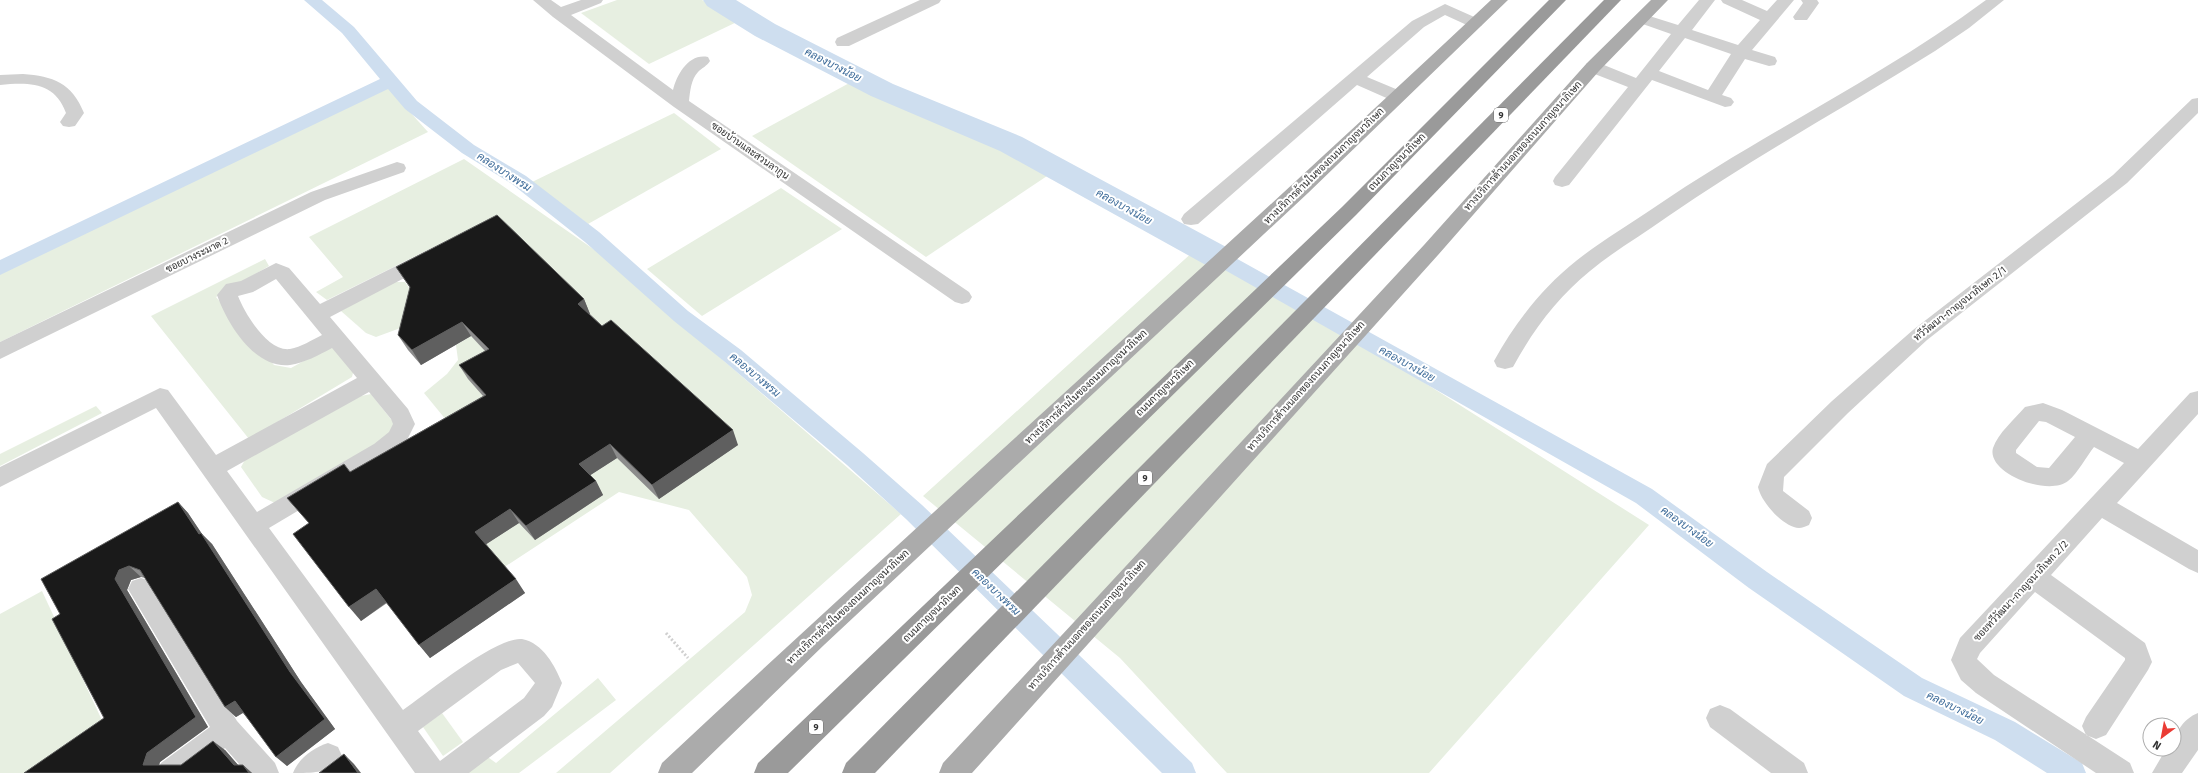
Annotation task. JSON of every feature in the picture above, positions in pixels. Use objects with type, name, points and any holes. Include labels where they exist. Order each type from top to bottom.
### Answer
[{"type":"highway","name":"ถนนกาญจนาภิเษก","points":[[768,773],[1349,211],[1558,0]]},
{"type":"highway","name":"9","points":[[856,773],[1389,230],[1612,0]]},
{"type":"main road","name":"ทางบริการด้านนอกของถนนกาญจนาภิเษก","points":[[953,772],[1431,250],[1593,67],[1643,19],[1660,0]]},
{"type":"main road","name":"ทางบริการด้านในของถนนกาญจนาภิเษก","points":[[672,773],[815,637],[1301,189],[1475,23],[1495,2]]},
{"type":"street","name":"ซอยบ้านและสวนลากูน","points":[[541,0],[680,103],[962,297]]},
{"type":"street","points":[[559,14],[595,0]]},
{"type":"street","points":[[843,42],[933,0]]},
{"type":"street","points":[[1562,180],[1707,0]]},
{"type":"street","points":[[1729,0],[1771,19]]},
{"type":"street","points":[[1593,67],[1719,100],[1740,53],[1786,0]]},
{"type":"street","points":[[1801,17],[1811,3],[1810,0]]},
{"type":"street","points":[[1504,361],[1517,337],[1534,316],[1567,279],[1584,265],[1716,175],[1946,36],[1996,0]]},
{"type":"street","points":[[1192,219],[1418,24],[1451,5],[1475,23]]},
{"type":"street","points":[[1643,19],[1740,53],[1769,61]]},
{"type":"street","points":[[680,103],[681,88],[687,73],[702,61]]},
{"type":"street","points":[[0,80],[15,78],[31,79],[54,84],[73,104],[75,113],[69,122]]},
{"type":"street","points":[[1354,78],[1397,96]]},
{"type":"street","name":"ทวีวัฒนา-กาญจนาภิเษก 2/1","points":[[1800,518],[1774,498],[1768,490],[1769,481],[1775,471],[1840,407],[1920,335],[2120,179],[2198,103]]},
{"type":"street","name":"ซอยบางระมาด 2","points":[[0,352],[318,196],[397,168]]},
{"type":"street","points":[[316,314],[441,250]]},
{"type":"street","points":[[253,526],[382,450],[397,438],[404,424],[400,415],[282,274],[276,270],[271,275],[246,287],[233,289],[227,296],[230,307],[248,332],[258,343],[276,356],[288,357],[335,338]]},
{"type":"street","points":[[211,469],[371,381]]},
{"type":"street","points":[[0,478],[160,396],[211,469],[432,773]]},
{"type":"street","name":"ซอยทวีวัฒนา-กาญจนาภิเษก 2/2","points":[[2120,773],[1985,684],[1970,671],[1964,660],[1969,646],[2198,399]]},
{"type":"street","points":[[2090,435],[2141,462]]},
{"type":"street","points":[[2100,506],[2198,562]]},
{"type":"street","points":[[2034,577],[2118,637],[2136,652],[2139,662],[2096,726]]},
{"type":"street","points":[[141,589],[227,730],[265,773]]},
{"type":"street","points":[[400,728],[492,662],[508,653],[522,651],[531,656],[544,672],[549,683],[542,698],[534,707],[446,773]]},
{"type":"street","points":[[1720,718],[1794,773]]},
{"type":"street","points":[[2166,773],[2198,726]]},
{"type":"street","points":[[171,773],[227,730]]},
{"type":"street","points":[[307,773],[328,756]]},
{"type":"path","points":[[666,633],[688,658]]},
{"type":"shaded area","points":[[617,0],[702,0],[741,20],[649,64],[581,13]]},
{"type":"shaded area","points":[[381,80],[428,132],[0,342],[0,261]]},
{"type":"shaded area","points":[[853,81],[1010,148],[1053,172],[926,257],[752,136]]},
{"type":"shaded area","points":[[674,113],[721,149],[588,224],[532,182]]},
{"type":"shaded area","points":[[464,159],[599,253],[901,514],[610,773],[556,773],[745,612],[752,595],[747,577],[689,510],[619,492],[480,583],[449,550],[626,435],[458,235],[327,300],[316,292],[343,277],[309,237]]},
{"type":"shaded area","points":[[781,188],[842,229],[702,316],[647,269]]},
{"type":"shaded area","points":[[1195,250],[1379,354],[1649,525],[1429,773],[1227,773],[1120,658],[923,496]]},
{"type":"shaded area","points":[[265,259],[269,266],[216,297],[274,365],[291,368],[331,346],[354,369],[352,377],[249,439],[151,316]]},
{"type":"shaded area","points":[[393,282],[405,282],[419,302],[414,323],[376,337],[366,333],[341,311]]},
{"type":"shaded area","points":[[471,336],[497,363],[495,409],[456,432],[424,393],[447,374],[458,360],[456,345]]},
{"type":"shaded area","points":[[371,394],[394,423],[392,432],[377,444],[275,503],[262,497],[241,467],[246,458],[356,397]]},
{"type":"shaded area","points":[[96,406],[102,413],[0,466],[0,454]]},
{"type":"shaded area","points":[[42,591],[106,729],[39,773],[0,773],[0,614]]},
{"type":"shaded area","points":[[598,678],[616,700],[519,773],[463,773],[485,755],[496,763]]},
{"type":"shaded area","points":[[442,713],[463,742],[443,756],[423,727]]},
{"type":"building","points":[[497,215],[584,299],[578,304],[602,326],[611,320],[733,430],[652,485],[610,444],[579,464],[596,481],[526,526],[510,509],[475,532],[516,579],[419,645],[376,589],[349,607],[293,534],[309,523],[287,498],[344,464],[350,472],[486,395],[459,365],[489,349],[462,322],[412,350],[398,335],[410,287],[396,267]]},
{"type":"building","points":[[178,502],[199,534],[201,533],[290,672],[325,719],[276,757],[235,701],[225,707],[140,570],[129,566],[119,570],[115,579],[196,717],[147,753],[143,765],[181,765],[213,741],[234,765],[243,765],[249,773],[24,773],[104,718],[52,619],[60,614],[41,579]]},
{"type":"building","points":[[344,754],[358,773],[319,773]]},
{"type":"waterway","name":"คลองบางพรม","points":[[312,0],[348,30],[391,81]]},
{"type":"waterway","name":"คลองบางน้อย","points":[[717,0],[765,30],[882,90],[1011,144],[1216,256]]},
{"type":"waterway","points":[[0,268],[391,81]]},
{"type":"waterway","name":"คลองบางพรม","points":[[391,81],[411,105],[468,149],[519,180],[592,237],[681,316],[733,356],[855,459],[914,512],[1182,773]]},
{"type":"waterway","name":"คลองบางน้อย","points":[[1216,256],[1644,496],[1758,580],[1913,687],[2005,731],[2072,773]]}]
